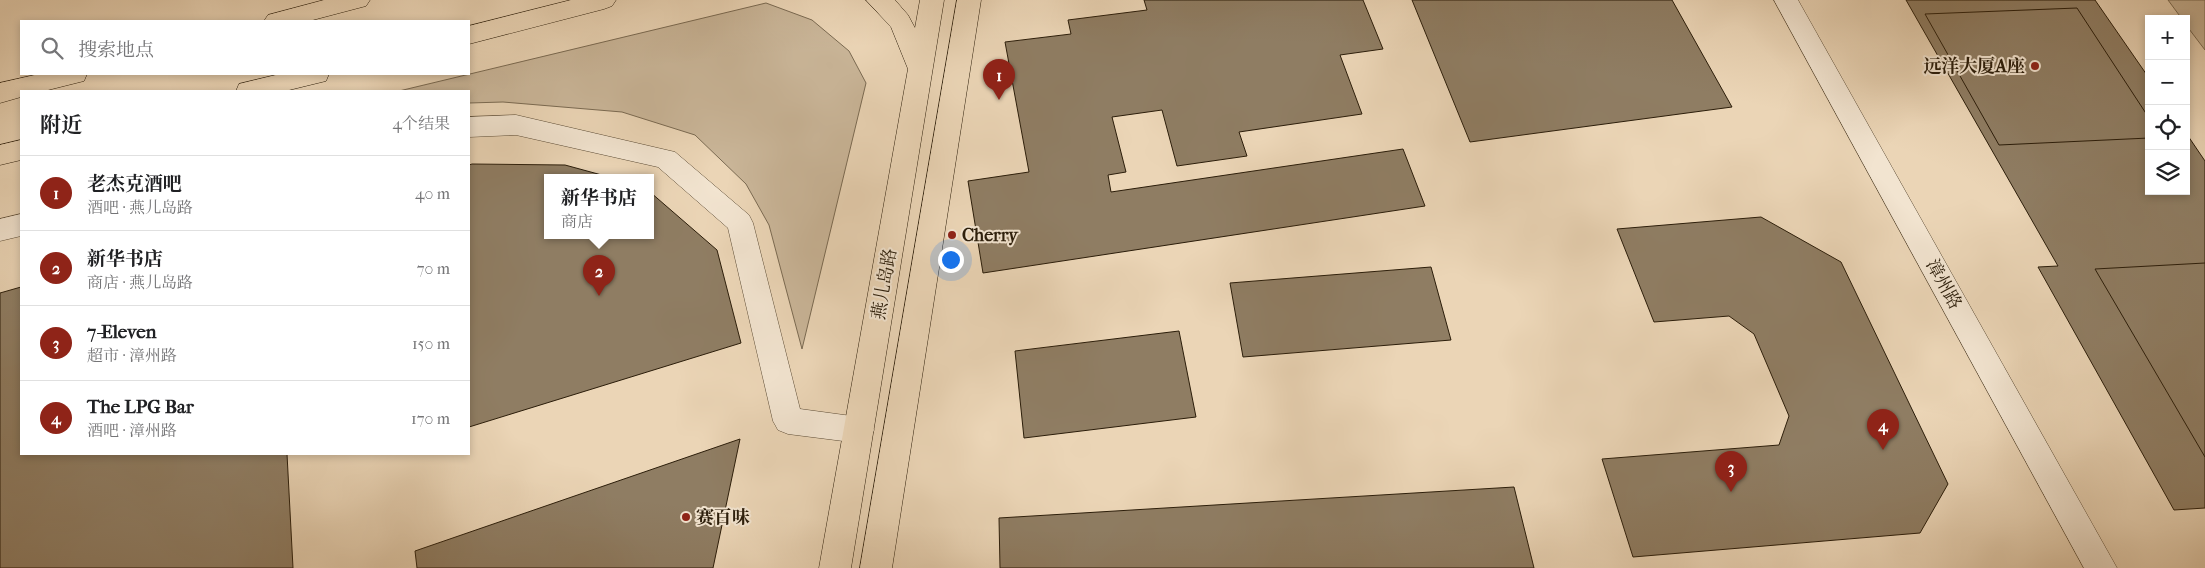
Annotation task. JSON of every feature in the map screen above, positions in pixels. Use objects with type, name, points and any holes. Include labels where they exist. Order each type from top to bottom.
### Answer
[{"type":"main road","points":[[280,20],[358,0]]},
{"type":"main road","points":[[470,35],[604,0]]},
{"type":"main road","points":[[878,0],[887,5],[906,32],[920,70]]},
{"type":"main road","name":"燕儿岛路","points":[[835,568],[932,0]]},
{"type":"main road","points":[[876,568],[897,434],[954,111],[969,0]]},
{"type":"main road","points":[[0,93],[71,75]]},
{"type":"main road","points":[[252,90],[313,75]]},
{"type":"main road","points":[[0,155],[20,150]]},
{"type":"street","name":"漳州路","points":[[1786,0],[2101,568]]},
{"type":"street","points":[[470,127],[516,125],[666,159],[740,223],[788,421],[858,430]]},
{"type":"street","points":[[0,230],[20,225]]},
{"type":"shaded area","points":[[2168,0],[2205,0],[2205,50],[2190,30],[2190,15],[2179,15]]},
{"type":"shaded area","points":[[766,3],[812,20],[849,51],[866,83],[802,349],[769,225],[746,184],[695,135],[622,112],[503,102],[470,103],[470,90],[403,90]]},
{"type":"building","points":[[1144,0],[1363,0],[1383,49],[1340,55],[1362,114],[1239,132],[1247,156],[1177,166],[1162,110],[1112,117],[1126,172],[1108,175],[1111,192],[1403,149],[1425,206],[983,273],[968,181],[1029,172],[1005,42],[1071,34],[1068,20],[1147,10]]},
{"type":"building","points":[[1412,0],[1672,0],[1732,107],[1470,142]]},
{"type":"building","points":[[1906,0],[2095,0],[2145,72],[2145,195],[2190,195],[2190,139],[2205,161],[2205,508],[2174,510],[2038,267],[2058,266]]},
{"type":"building","name":"远洋大厦A座","points":[[2077,8],[2145,112],[2145,138],[1999,145],[1925,14]]},
{"type":"building","points":[[470,165],[565,165],[598,174],[544,174],[544,239],[654,239],[654,195],[717,250],[741,343],[470,427]]},
{"type":"building","points":[[1761,217],[1841,262],[1948,484],[1920,533],[1633,557],[1602,459],[1779,445],[1789,416],[1754,334],[1729,316],[1654,322],[1617,229]]},
{"type":"building","points":[[2205,263],[2205,457],[2095,269]]},
{"type":"building","points":[[1431,267],[1451,340],[1243,357],[1230,283]]},
{"type":"building","points":[[20,287],[20,455],[287,455],[293,568],[0,568],[0,293]]},
{"type":"building","points":[[1179,331],[1196,417],[1024,438],[1015,351]]},
{"type":"building","points":[[740,439],[713,568],[417,568],[415,551]]},
{"type":"building","points":[[1514,487],[1534,568],[1000,568],[999,518]]},
{"type":"place","name":"远洋大厦A座","points":[[2035,66]]},
{"type":"place","name":"老杰克酒吧","points":[[999,100]]},
{"type":"place","name":"Cherry","points":[[952,235]]},
{"type":"place","name":"新华书店","points":[[599,296]]},
{"type":"place","name":"The LPG Bar","points":[[1883,450]]},
{"type":"place","name":"7-Eleven","points":[[1731,492]]},
{"type":"place","name":"赛百味","points":[[686,517]]}]
